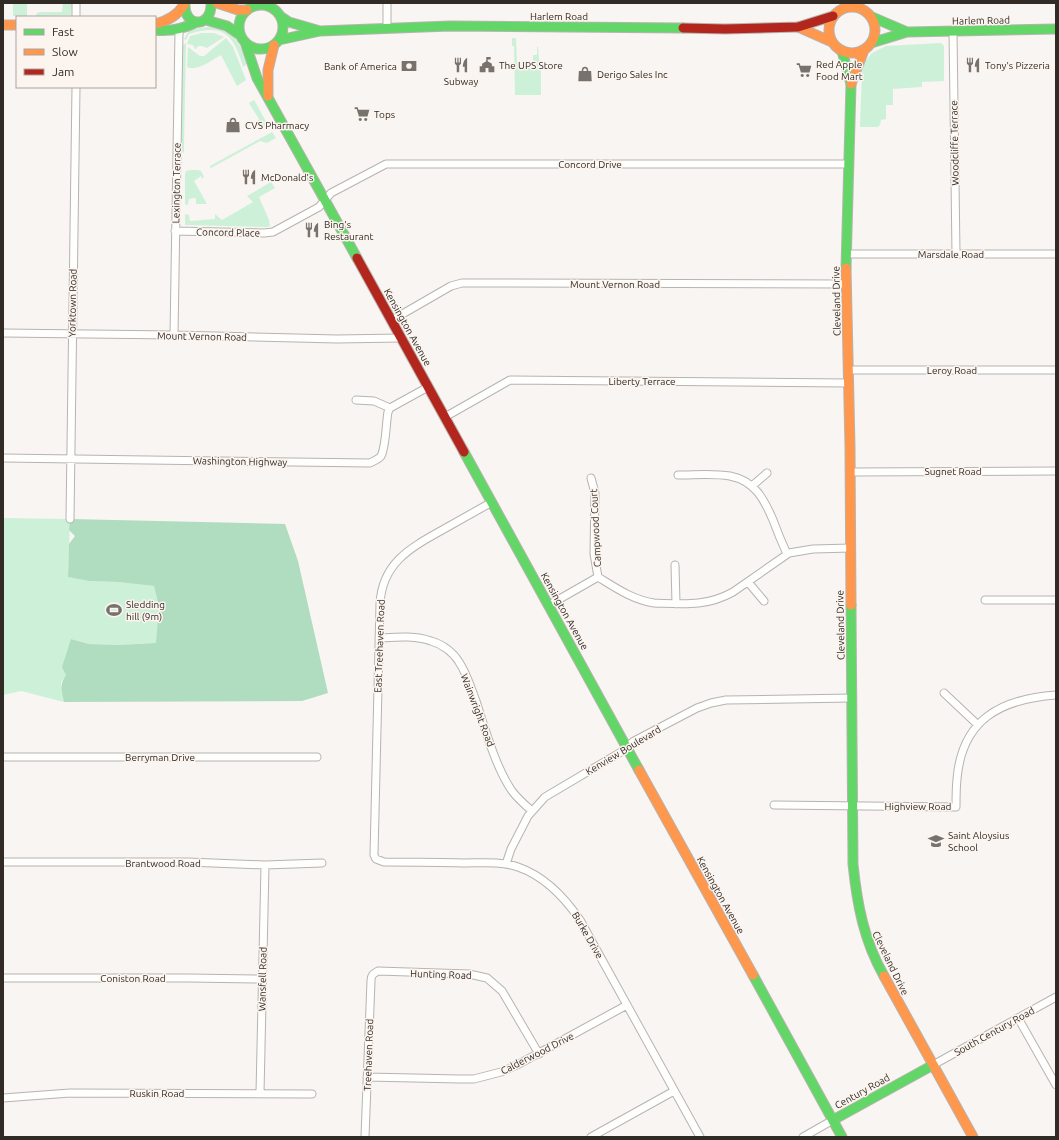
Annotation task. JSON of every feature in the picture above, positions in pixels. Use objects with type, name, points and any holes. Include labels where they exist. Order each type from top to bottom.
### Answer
[{"type":"street","points":[[76,3],[76,16]]},
{"type":"street","points":[[156,30],[171,32],[179,31],[201,21],[212,13],[212,3]]},
{"type":"street","points":[[185,4],[188,18],[227,26],[250,46],[256,49],[262,50],[276,43],[283,29],[277,10],[266,6],[253,6],[238,10],[217,3]]},
{"type":"street","points":[[387,3],[387,28]]},
{"type":"street","points":[[156,24],[170,20],[185,4]]},
{"type":"street","points":[[242,38],[239,26],[241,17],[253,6]]},
{"type":"street","points":[[843,6],[862,6],[872,17],[876,28],[874,38],[868,47],[856,53],[842,51],[832,42],[829,32],[829,26],[833,16],[843,6]]},
{"type":"street","name":"Harlem Road","points":[[277,10],[289,22],[320,30]]},
{"type":"street","name":"Harlem Road","points":[[276,43],[320,30],[450,26],[725,29],[798,27],[833,16]]},
{"type":"street","name":"Harlem Road","points":[[872,17],[907,32]]},
{"type":"street","points":[[3,25],[16,25]]},
{"type":"street","name":"Harlem Road","points":[[798,27],[832,42]]},
{"type":"street","name":"Harlem Road","points":[[868,47],[907,32],[1056,29]]},
{"type":"street","name":"Lexington Terrace","points":[[174,335],[179,31]]},
{"type":"street","name":"Woodcliffe Terrace","points":[[953,32],[956,254]]},
{"type":"street","name":"Kensington Avenue","points":[[242,38],[257,78],[842,1137]]},
{"type":"street","name":"Kensington Avenue","points":[[268,96],[268,63],[276,43]]},
{"type":"street","name":"Cleveland Drive","points":[[851,84],[868,47]]},
{"type":"street","name":"Cleveland Drive","points":[[842,51],[851,84],[846,254],[849,370],[853,864],[855,894],[863,929],[875,960],[973,1137]]},
{"type":"street","name":"Yorktown Road","points":[[70,519],[76,88]]},
{"type":"street","name":"Concord Drive","points":[[338,189],[386,164],[848,164]]},
{"type":"street","name":"Concord Place","points":[[175,231],[270,233],[318,207],[331,193],[338,189]]},
{"type":"street","name":"Marsdale Road","points":[[846,254],[1056,254]]},
{"type":"street","name":"Mount Vernon Road","points":[[392,320],[451,286],[462,283],[847,284]]},
{"type":"street","name":"Mount Vernon Road","points":[[3,333],[337,339],[401,338]]},
{"type":"street","name":"Leroy Road","points":[[849,370],[1056,370]]},
{"type":"street","name":"Liberty Terrace","points":[[445,417],[510,380],[849,383]]},
{"type":"street","points":[[356,400],[374,401],[390,408],[428,386]]},
{"type":"street","name":"Washington Highway","points":[[3,458],[370,463],[381,456],[388,412],[390,408]]},
{"type":"street","name":"Sugnet Road","points":[[850,472],[1056,470]]},
{"type":"street","points":[[752,486],[767,473]]},
{"type":"street","points":[[678,475],[731,476],[741,479],[752,486],[758,491],[766,503],[787,554]]},
{"type":"street","name":"Campwood Court","points":[[591,478],[595,493],[594,554],[598,577]]},
{"type":"street","name":"East Treehaven Road","points":[[376,776],[380,598],[385,580],[394,565],[406,552],[492,502]]},
{"type":"street","points":[[549,605],[598,577],[637,599],[654,603],[698,604],[711,602],[725,597],[787,554],[813,549],[851,548]]},
{"type":"street","points":[[675,565],[676,604]]},
{"type":"street","points":[[748,582],[764,601]]},
{"type":"street","points":[[985,600],[1056,600]]},
{"type":"street","name":"Wainwright Road","points":[[379,638],[410,638],[429,640],[446,648],[453,654],[459,661],[470,685],[503,774],[512,791],[532,811]]},
{"type":"street","points":[[944,693],[978,725]]},
{"type":"street","name":"Highview Road","points":[[853,805],[956,807],[959,764],[970,735],[978,725],[990,714],[1015,701],[1056,695]]},
{"type":"street","name":"Kenview Boulevard","points":[[506,864],[519,832],[532,811],[545,797],[620,752],[634,741],[696,708],[720,700],[852,698]]},
{"type":"street","name":"Berryman Drive","points":[[3,757],[317,757]]},
{"type":"street","name":"Burke Drive","points":[[376,776],[373,850],[376,859],[384,862],[506,864],[519,867],[544,881],[573,909],[700,1137]]},
{"type":"street","points":[[774,805],[853,805]]},
{"type":"street","name":"Brantwood Road","points":[[3,862],[180,862],[265,865],[322,863]]},
{"type":"street","name":"Wansfell Road","points":[[260,1093],[265,865]]},
{"type":"street","name":"Hunting Road","points":[[374,973],[378,971],[470,974],[487,978],[502,990],[539,1054]]},
{"type":"street","name":"Treehaven Road","points":[[365,1137],[371,976],[374,973]]},
{"type":"street","name":"Coniston Road","points":[[3,978],[262,979]]},
{"type":"street","name":"South Century Road","points":[[933,1065],[1056,997]]},
{"type":"street","name":"Calderwood Drive","points":[[368,1077],[459,1080],[474,1079],[501,1072],[539,1054],[627,1005]]},
{"type":"street","points":[[1018,1018],[1056,1085]]},
{"type":"street","name":"Century Road","points":[[803,1137],[933,1065]]},
{"type":"street","points":[[591,1137],[674,1091]]},
{"type":"street","name":"Ruskin Road","points":[[3,1098],[70,1094],[312,1094]]},
{"type":"green space","points":[[13,3],[27,3],[27,16],[13,16]]},
{"type":"green space","points":[[63,3],[72,3],[71,15],[36,16],[37,13],[40,12],[62,12]]},
{"type":"green space","points":[[213,26],[227,32],[236,39],[247,64],[243,67],[236,47],[226,34],[219,31],[201,31],[189,34],[186,40],[184,39],[189,30]]},
{"type":"green space","points":[[202,33],[214,33],[224,37],[207,48],[198,46],[195,49],[193,45],[187,44],[190,36]]},
{"type":"green space","points":[[226,38],[233,47],[246,80],[237,86],[221,55],[200,67],[187,67],[188,47],[200,56],[204,56]]},
{"type":"green space","points":[[512,38],[516,38],[517,62],[521,63],[521,68],[533,68],[533,55],[537,55],[537,46],[538,47],[539,60],[541,62],[541,95],[515,95],[514,46],[512,46]]},
{"type":"green space","points":[[186,43],[184,153],[182,152],[181,148],[183,45]]},
{"type":"green space","points":[[941,43],[944,46],[944,81],[922,82],[922,87],[893,89],[893,105],[886,105],[886,119],[881,120],[878,127],[860,127],[862,74],[864,63],[872,53],[886,46]]},
{"type":"green space","points":[[254,100],[268,125],[262,128],[257,122],[259,119],[249,103]]},
{"type":"green space","points":[[272,132],[276,138],[267,143],[260,141],[211,168],[210,167],[210,166]]},
{"type":"green space","points":[[200,170],[203,174],[204,177],[202,179],[201,176],[194,181],[207,204],[196,204],[196,198],[189,199],[188,205],[185,204],[185,174],[186,171]]},
{"type":"green space","points":[[271,182],[275,188],[259,197],[270,226],[185,225],[185,214],[189,215],[190,221],[215,219],[215,214],[222,220],[253,202],[247,196]]},
{"type":"green space","points":[[3,518],[70,519],[68,577],[89,581],[118,582],[154,586],[159,607],[157,643],[118,645],[89,644],[71,639],[66,675],[61,682],[64,702],[21,691],[3,695]]},
{"type":"green space","points":[[70,519],[285,524],[298,561],[328,693],[302,701],[64,702],[62,682],[66,675],[62,667],[71,639],[89,644],[118,645],[156,643],[159,607],[154,586],[118,582],[89,581],[68,577],[69,544],[75,536],[69,530]]},
{"type":"traffic: fast","points":[[185,3],[188,17],[193,21],[198,22],[203,21],[207,17],[210,11],[211,3]]},
{"type":"traffic: fast","points":[[257,5],[265,5],[277,11],[283,23],[283,27],[283,31],[277,43],[265,49],[257,49],[245,43],[239,31],[239,23],[245,11],[257,5]]},
{"type":"traffic: fast","points":[[280,16],[289,22],[320,31]]},
{"type":"traffic: fast","points":[[872,17],[907,32]]},
{"type":"traffic: fast","points":[[206,20],[227,26],[240,35]]},
{"type":"traffic: fast","points":[[156,30],[166,31],[177,29],[197,22]]},
{"type":"traffic: fast","points":[[279,40],[320,31],[450,26],[683,28]]},
{"type":"traffic: fast","points":[[871,43],[907,32],[1056,29]]},
{"type":"traffic: fast","points":[[245,42],[257,78],[357,258]]},
{"type":"traffic: fast","points":[[842,51],[851,84],[846,268]]},
{"type":"traffic: fast","points":[[464,452],[639,770]]},
{"type":"traffic: fast","points":[[851,605],[853,864],[862,922],[871,949],[884,976]]},
{"type":"traffic: fast","points":[[753,975],[842,1137]]},
{"type":"traffic: fast","points":[[833,1120],[933,1065]]},
{"type":"traffic: slow","points":[[217,3],[238,10],[247,10]]},
{"type":"traffic: slow","points":[[156,24],[172,18],[184,5]]},
{"type":"traffic: slow","points":[[847,7],[857,7],[869,13],[874,21],[875,30],[874,39],[869,47],[861,52],[847,53],[839,50],[832,43],[829,35],[829,25],[832,17],[839,10],[847,7]]},
{"type":"traffic: slow","points":[[3,25],[16,25]]},
{"type":"traffic: slow","points":[[798,27],[832,42]]},
{"type":"traffic: slow","points":[[268,96],[268,70],[274,45]]},
{"type":"traffic: slow","points":[[851,84],[864,50]]},
{"type":"traffic: slow","points":[[846,268],[850,447],[851,605]]},
{"type":"traffic: slow","points":[[639,770],[753,975]]},
{"type":"traffic: slow","points":[[884,976],[973,1137]]},
{"type":"traffic: jam","points":[[683,28],[725,29],[798,27],[833,16]]},
{"type":"traffic: jam","points":[[357,258],[464,452]]},
{"type":"place","name":"Subway","points":[[461,65]]},
{"type":"place","name":"The UPS Store","points":[[487,65]]},
{"type":"place","name":"Tony's Pizzeria","points":[[973,65]]},
{"type":"place","name":"Bank of America","points":[[409,66]]},
{"type":"place","name":"Red Apple Food Mart","points":[[804,70]]},
{"type":"place","name":"Derigo Sales Inc","points":[[585,74]]},
{"type":"place","name":"Tops","points":[[362,114]]},
{"type":"place","name":"CVS Pharmacy","points":[[233,125]]},
{"type":"place","name":"McDonald's","points":[[249,177]]},
{"type":"place","name":"Bing's Restaurant","points":[[312,230]]},
{"type":"place","name":"Sledding hill (9m)","points":[[114,610]]},
{"type":"place","name":"Saint Aloysius School","points":[[936,841]]}]
